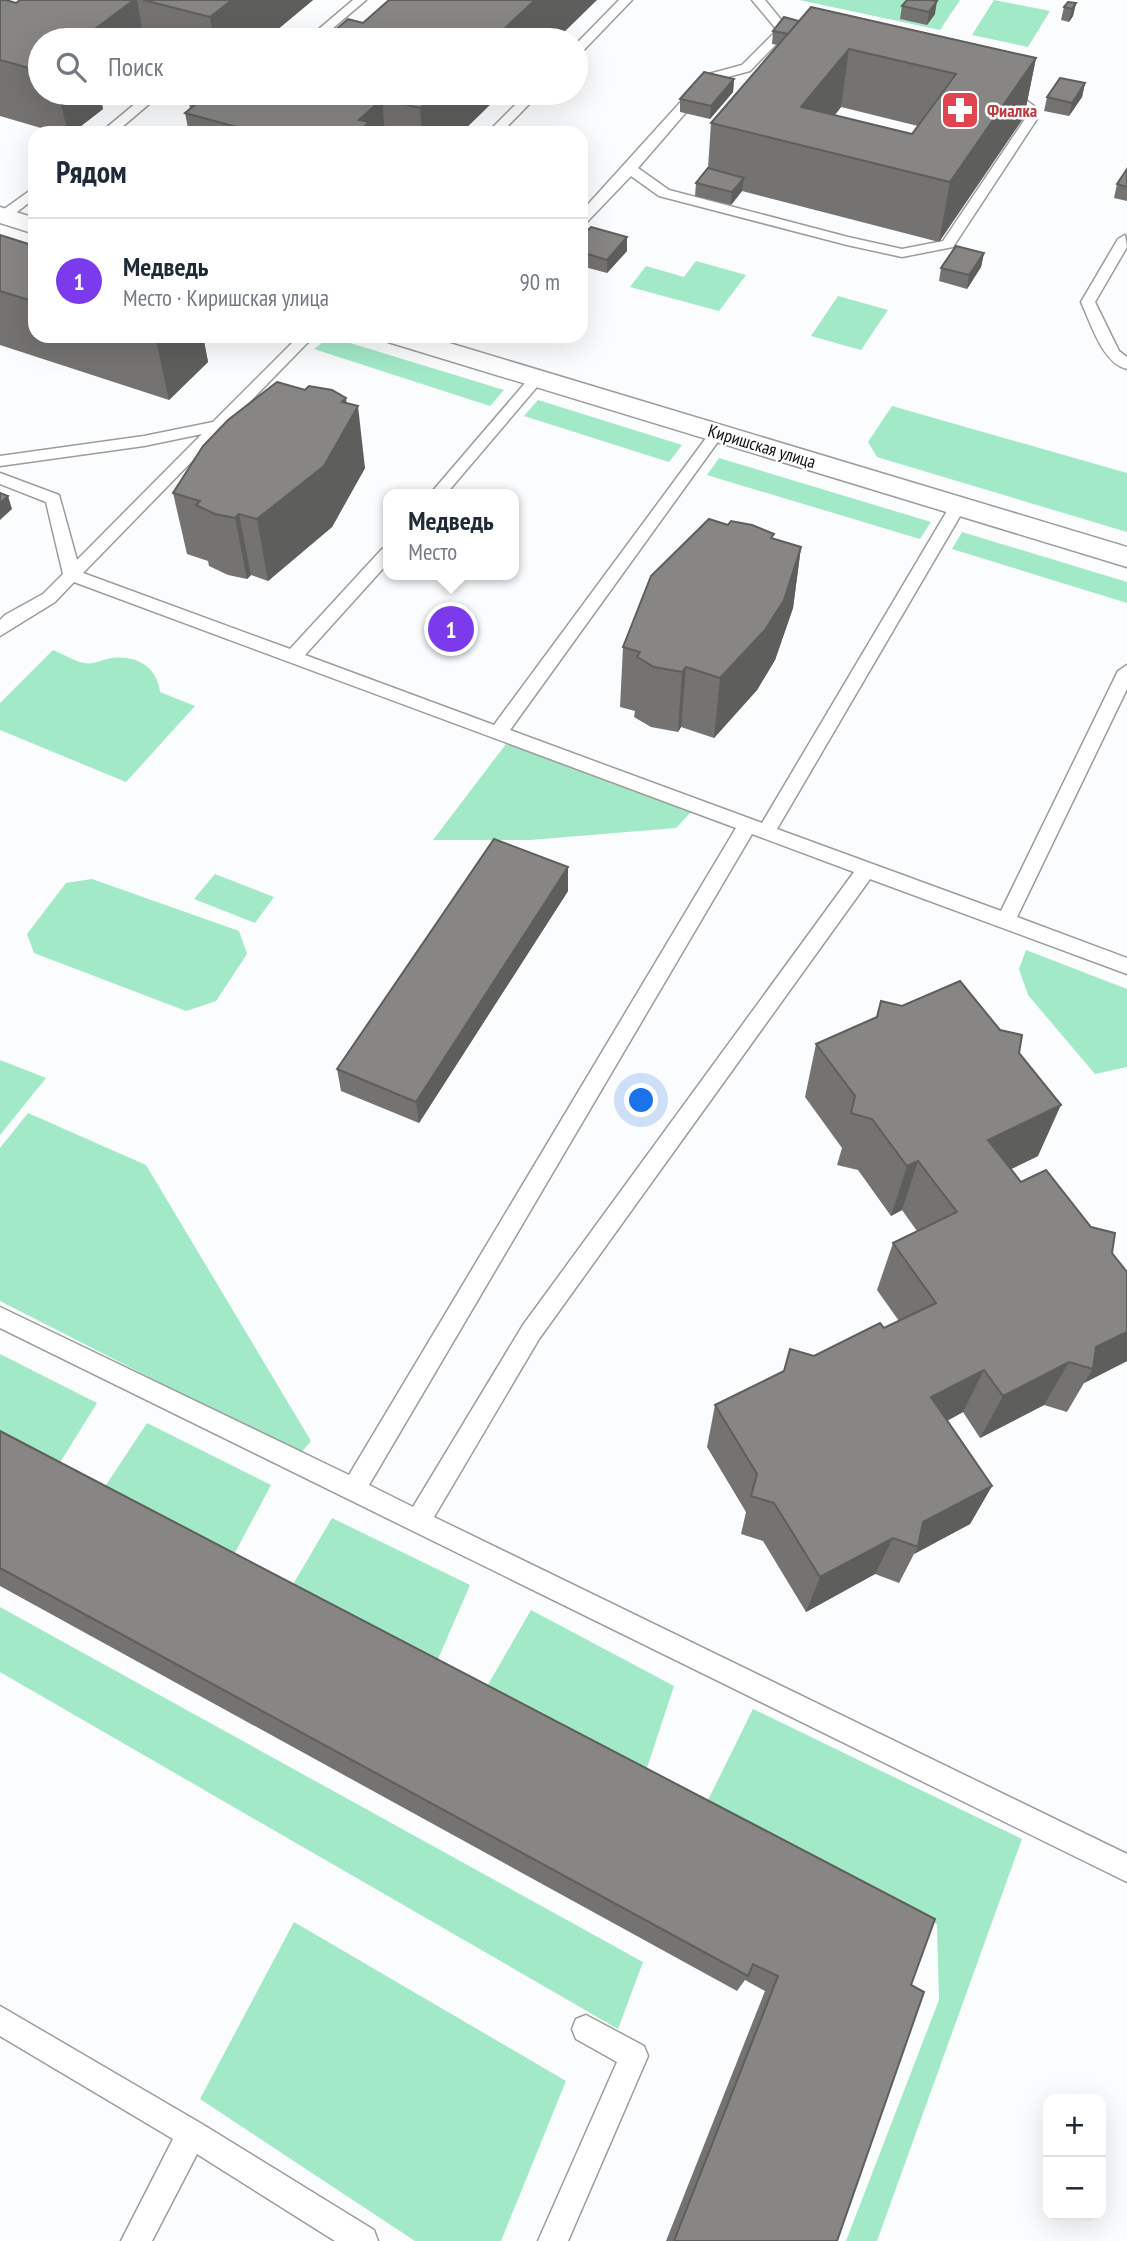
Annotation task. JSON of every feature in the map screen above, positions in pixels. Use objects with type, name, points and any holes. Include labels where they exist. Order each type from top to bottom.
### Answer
[{"type":"street","points":[[2,216],[28,224]]},
{"type":"street","name":"Киришская улица","points":[[421,343],[1127,557]]},
{"type":"lane","points":[[326,28],[360,0]]},
{"type":"lane","points":[[588,39],[626,0]]},
{"type":"lane","points":[[758,0],[771,12],[783,30],[807,36]]},
{"type":"lane","points":[[588,213],[709,78],[746,68],[783,30]]},
{"type":"lane","points":[[630,169],[664,193],[847,242],[902,253],[948,244],[1031,120],[1029,109],[992,84]]},
{"type":"lane","points":[[116,126],[141,105]]},
{"type":"lane","points":[[501,126],[522,105]]},
{"type":"lane","points":[[2,216],[28,196]]},
{"type":"lane","points":[[1125,239],[1088,302],[1113,353],[1127,365]]},
{"type":"lane","points":[[0,630],[11,619],[49,598],[300,343]]},
{"type":"lane","points":[[442,489],[537,378]]},
{"type":"lane","points":[[0,461],[144,441],[218,426]]},
{"type":"lane","points":[[498,733],[717,433]]},
{"type":"lane","points":[[0,478],[54,499],[72,575]]},
{"type":"lane","points":[[354,1489],[757,829],[958,506]]},
{"type":"lane","points":[[293,657],[383,558]]},
{"type":"lane","points":[[72,575],[1127,967]]},
{"type":"lane","points":[[1005,922],[1127,671]]},
{"type":"lane","points":[[418,1522],[531,1332],[867,869]]},
{"type":"lane","points":[[0,1317],[1127,1868]]},
{"type":"lane","points":[[0,2020],[192,2134],[363,2241]]},
{"type":"lane","points":[[553,2241],[634,2056],[586,2029]]},
{"type":"lane","points":[[136,2241],[192,2134]]},
{"type":"green space","points":[[799,0],[960,0],[940,30]]},
{"type":"green space","points":[[994,0],[1050,11],[1028,47],[972,35]]},
{"type":"green space","points":[[696,261],[746,275],[719,311],[630,287],[646,266],[684,277]]},
{"type":"green space","points":[[838,296],[888,310],[861,350],[811,336]]},
{"type":"green space","points":[[322,343],[350,343],[504,390],[490,406],[314,349]]},
{"type":"green space","points":[[538,400],[682,445],[669,462],[524,416]]},
{"type":"green space","points":[[892,406],[1127,473],[1127,532],[877,457],[868,442]]},
{"type":"green space","points":[[719,458],[931,522],[920,539],[707,475]]},
{"type":"green space","points":[[962,532],[1127,582],[1127,603],[952,549]]},
{"type":"green space","points":[[53,650],[84,663],[121,658],[137,661],[150,669],[160,692],[195,706],[126,782],[0,730],[0,703]]},
{"type":"green space","points":[[506,744],[692,811],[676,828],[530,840],[433,840]]},
{"type":"green space","points":[[215,874],[274,897],[255,923],[194,899]]},
{"type":"green space","points":[[92,879],[239,931],[247,954],[216,1001],[186,1011],[34,953],[27,934],[66,883]]},
{"type":"green space","points":[[1026,950],[1127,989],[1127,1067],[1095,1074],[1028,995],[1019,969]]},
{"type":"green space","points":[[0,1060],[46,1078],[0,1135]]},
{"type":"green space","points":[[28,1113],[146,1165],[311,1441],[300,1454],[0,1301],[0,1148]]},
{"type":"green space","points":[[0,1354],[97,1403],[56,1469],[0,1440]]},
{"type":"green space","points":[[147,1423],[271,1485],[230,1562],[102,1491]]},
{"type":"green space","points":[[332,1518],[470,1585],[435,1666],[288,1593]]},
{"type":"green space","points":[[0,1607],[643,1962],[618,2029],[0,1672]]},
{"type":"green space","points":[[531,1610],[674,1686],[644,1777],[482,1695]]},
{"type":"green space","points":[[753,1709],[1022,1839],[877,2241],[846,2241],[939,2000],[937,1924],[707,1802]]},
{"type":"green space","points":[[294,1922],[566,2081],[501,2241],[415,2241],[200,2099]]},
{"type":"building","points":[[0,0],[16,3],[20,0],[134,0],[96,28],[28,28],[28,68],[0,60]]},
{"type":"building","points":[[143,0],[232,0],[210,17]]},
{"type":"building","points":[[389,0],[535,0],[505,28],[338,28],[348,19],[363,23]]},
{"type":"building","points":[[907,0],[937,1],[929,12],[902,6]]},
{"type":"building","points":[[1068,2],[1076,3],[1072,9],[1064,7]]},
{"type":"building","points":[[811,7],[1036,58],[950,182],[711,123]],"holes":[[[849,49],[956,74],[912,134],[801,107]]]},
{"type":"building","points":[[784,17],[799,21],[788,34],[773,31]]},
{"type":"building","points":[[704,72],[734,79],[711,106],[680,99]]},
{"type":"building","points":[[1060,78],[1085,83],[1072,103],[1047,97]]},
{"type":"building","points":[[195,105],[375,105],[359,120],[369,122],[365,126],[233,126],[185,113]]},
{"type":"building","points":[[708,168],[744,178],[732,192],[696,183]]},
{"type":"building","points":[[1127,169],[1127,187],[1117,184]]},
{"type":"building","points":[[591,227],[627,237],[607,260],[588,254],[588,230]]},
{"type":"building","points":[[0,235],[28,244],[28,300],[0,291]]},
{"type":"building","points":[[956,246],[984,253],[969,275],[941,268]]},
{"type":"building","points":[[277,382],[305,390],[309,386],[332,390],[346,398],[342,402],[358,406],[324,466],[257,519],[239,514],[235,518],[215,514],[196,505],[200,501],[173,493],[203,446],[228,420]]},
{"type":"building","points":[[0,493],[8,496],[0,503]]},
{"type":"building","points":[[709,519],[728,525],[731,521],[752,525],[774,534],[771,538],[801,547],[784,600],[765,630],[720,678],[686,667],[682,672],[654,667],[637,657],[640,652],[623,647],[651,576]]},
{"type":"building","points":[[494,839],[568,867],[416,1102],[337,1069]]},
{"type":"building","points":[[960,981],[1000,1030],[1022,1035],[1019,1053],[1061,1105],[988,1140],[1021,1182],[1046,1170],[1091,1227],[1115,1233],[1112,1253],[1127,1272],[1127,1332],[1096,1347],[1093,1369],[1069,1362],[1003,1396],[984,1370],[931,1397],[992,1486],[923,1522],[918,1547],[893,1538],[820,1577],[774,1503],[751,1496],[757,1474],[715,1405],[784,1371],[790,1349],[814,1356],[880,1323],[884,1328],[936,1303],[893,1243],[957,1212],[918,1161],[907,1166],[872,1119],[851,1113],[855,1096],[816,1044],[877,1017],[881,1001],[902,1006]]},
{"type":"building","points":[[0,1431],[935,1919],[911,1985],[924,1992],[837,2241],[674,2241],[778,1976],[753,1964],[748,1976],[0,1568]]},
{"type":"place","name":"Фиалка","points":[[960,110]]},
{"type":"place","name":"Медведь","points":[[451,629]]}]
